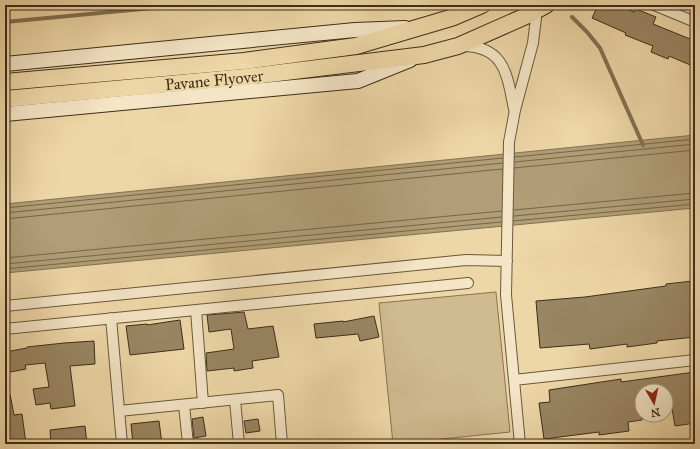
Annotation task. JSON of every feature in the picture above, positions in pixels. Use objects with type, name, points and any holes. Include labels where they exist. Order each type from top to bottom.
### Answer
[{"type":"main road","name":"Pavane Flyover","points":[[5,82],[244,61],[356,46],[454,17],[482,5]]},
{"type":"main road","name":"Pavane Flyover","points":[[5,99],[245,77],[424,55],[458,46],[538,7]]},
{"type":"main road","points":[[5,64],[355,30],[419,27]]},
{"type":"main road","points":[[5,114],[358,81],[424,55]]},
{"type":"street","points":[[654,5],[667,8],[695,22]]},
{"type":"street","points":[[520,444],[506,295],[509,142],[515,110],[533,43],[538,7]]},
{"type":"street","points":[[458,46],[480,48],[490,52],[497,59],[508,76],[515,110]]},
{"type":"street","points":[[5,306],[507,256]]},
{"type":"street","points":[[5,329],[468,283]]},
{"type":"street","points":[[196,310],[203,403]]},
{"type":"street","points":[[111,318],[122,444]]},
{"type":"street","points":[[514,380],[695,360]]},
{"type":"street","points":[[119,411],[278,395],[282,444]]},
{"type":"street","points":[[235,400],[239,444]]},
{"type":"street","points":[[184,405],[188,444]]},
{"type":"shaded area","points":[[496,292],[510,432],[393,444],[379,303]]},
{"type":"water","points":[[695,135],[695,208],[5,273],[5,204]]},
{"type":"building","points":[[598,5],[618,5],[634,12],[636,9],[656,17],[653,24],[695,41],[695,67],[669,56],[668,59],[651,52],[653,46],[625,35],[626,33],[592,18]]},
{"type":"building","points":[[693,281],[695,300],[695,337],[657,341],[657,343],[627,347],[627,344],[590,349],[589,344],[540,348],[536,301],[585,297]]},
{"type":"building","points":[[244,312],[248,329],[273,326],[279,357],[252,361],[253,368],[234,371],[234,368],[207,371],[206,353],[234,349],[231,329],[209,332],[207,315]]},
{"type":"building","points":[[374,316],[379,337],[360,341],[358,334],[316,338],[314,324],[343,322]]},
{"type":"building","points":[[180,320],[184,349],[130,355],[126,326],[147,325]]},
{"type":"building","points":[[94,341],[95,364],[70,366],[75,406],[51,409],[50,403],[36,405],[33,389],[49,387],[45,363],[25,365],[26,369],[5,373],[5,352],[27,347]]},
{"type":"building","points":[[695,372],[695,423],[675,426],[674,383],[634,383],[634,421],[628,422],[629,431],[599,435],[599,432],[544,439],[539,403],[550,402],[549,390],[621,379],[621,382]]},
{"type":"building","points":[[5,394],[10,394],[14,415],[22,414],[26,444],[5,444]]},
{"type":"building","points":[[203,417],[206,436],[194,438],[192,419]]},
{"type":"building","points":[[258,419],[260,431],[246,433],[244,421]]},
{"type":"building","points":[[159,421],[162,444],[133,444],[131,424]]},
{"type":"building","points":[[85,426],[87,444],[51,444],[50,430]]},
{"type":"waterway","points":[[5,22],[184,5]]},
{"type":"waterway","points":[[572,17],[600,48],[643,145]]}]
